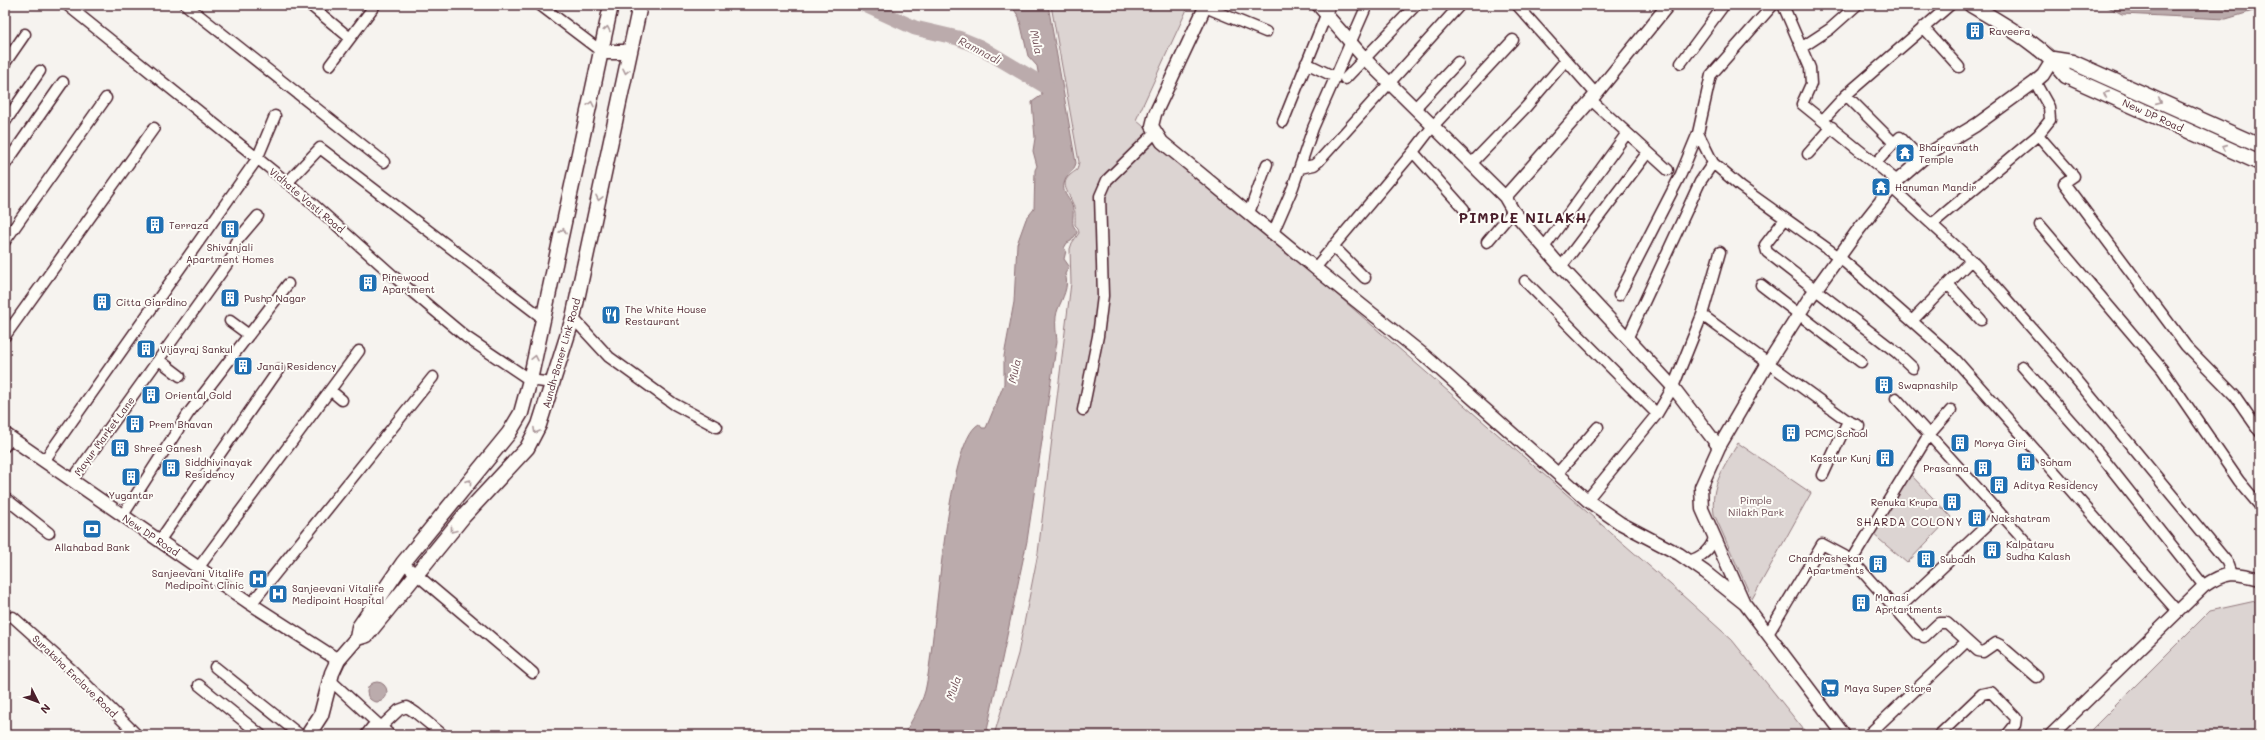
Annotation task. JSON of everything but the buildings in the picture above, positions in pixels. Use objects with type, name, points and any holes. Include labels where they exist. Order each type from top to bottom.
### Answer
[{"type":"main road","name":"Aundh-Baner Link Road","points":[[306,735],[321,714],[330,680],[338,660],[357,638],[359,626],[403,563],[509,433],[521,413],[544,319],[612,5]]},
{"type":"main road","name":"Aundh-Baner Link Road","points":[[357,638],[367,635],[463,517],[527,448],[539,425],[573,318],[640,5]]},
{"type":"main road","name":"New DP Road","points":[[1971,5],[2006,25],[2053,59],[2066,76],[2260,163]]},
{"type":"main road","points":[[602,52],[630,52]]},
{"type":"main road","name":"New DP Road","points":[[2053,59],[2072,62],[2260,146]]},
{"type":"street","name":"Vidhate Vasti Road","points":[[67,5],[287,183],[459,332],[530,380],[552,383]]},
{"type":"street","points":[[186,5],[384,162]]},
{"type":"street","points":[[310,5],[350,38]]},
{"type":"street","points":[[330,65],[375,5]]},
{"type":"street","points":[[540,5],[602,52]]},
{"type":"street","points":[[1273,233],[1300,168],[1313,128],[1340,78],[1350,41],[1367,5]]},
{"type":"street","points":[[1340,78],[1365,59],[1416,5]]},
{"type":"street","points":[[1300,168],[1314,165],[1319,161],[1460,5]]},
{"type":"street","points":[[1517,5],[1566,60],[1593,97],[1627,133],[1668,170]]},
{"type":"street","points":[[1681,63],[1724,5]]},
{"type":"street","points":[[1619,295],[1681,174],[1698,133],[1711,75],[1772,5]]},
{"type":"street","points":[[1783,5],[1810,68],[1811,84],[1802,104],[1876,163],[1932,224],[1971,260],[2082,385],[2227,562],[2231,573]]},
{"type":"street","points":[[1801,48],[1830,29],[1857,5]]},
{"type":"street","points":[[1823,120],[1846,95],[1950,5]]},
{"type":"street","points":[[1266,32],[1206,6],[1155,114],[1152,126],[1162,142],[1314,268],[1425,356],[1587,500],[1620,523],[1689,561],[1745,604]]},
{"type":"street","points":[[1505,197],[1593,97],[1667,6]]},
{"type":"street","points":[[1325,8],[1365,59],[1505,197],[1513,211],[1561,267],[1673,387],[1718,447]]},
{"type":"street","points":[[1283,122],[1325,8]]},
{"type":"street","points":[[1923,27],[1959,68]]},
{"type":"street","points":[[5,63],[26,34]]},
{"type":"street","points":[[1314,268],[1413,152],[1433,126],[1514,40]]},
{"type":"street","points":[[1844,735],[1745,604],[1702,509],[1700,498],[1701,487],[1718,447],[1768,363],[1816,289],[1894,184],[1922,160],[2035,82],[2043,75],[2053,59]]},
{"type":"street","points":[[1471,164],[1526,107],[1566,60]]},
{"type":"street","points":[[1415,108],[1458,62]]},
{"type":"street","points":[[1306,63],[1340,78]]},
{"type":"street","points":[[5,122],[40,71]]},
{"type":"street","points":[[5,165],[63,82]]},
{"type":"street","points":[[1932,224],[2038,135],[2050,120],[2049,107],[2035,82]]},
{"type":"street","points":[[1846,95],[1894,143]]},
{"type":"street","points":[[5,241],[106,98]]},
{"type":"street","points":[[44,461],[257,159],[275,116]]},
{"type":"street","points":[[1808,154],[1832,127]]},
{"type":"street","points":[[5,336],[154,128]]},
{"type":"street","points":[[1083,410],[1098,336],[1103,296],[1100,196],[1102,188],[1106,180],[1156,133]]},
{"type":"street","points":[[1544,246],[1627,133]]},
{"type":"street","points":[[1698,133],[1713,163],[1741,187],[1839,257],[1955,359],[2178,612]]},
{"type":"street","points":[[2038,135],[2074,176],[2064,183],[2181,340],[2195,357],[2235,396],[2260,432]]},
{"type":"street","points":[[1876,163],[1900,137],[1922,160]]},
{"type":"street","points":[[287,183],[320,148],[544,319]]},
{"type":"street","points":[[1413,152],[1464,209]]},
{"type":"street","points":[[1561,267],[1648,152]]},
{"type":"street","points":[[1628,338],[1700,182],[1713,163]]},
{"type":"street","points":[[1249,213],[1268,164]]},
{"type":"street","points":[[1487,242],[1513,211]]},
{"type":"street","name":"Mayur Market Lane","points":[[72,480],[233,256],[235,243],[258,216]]},
{"type":"street","points":[[1785,219],[1765,249],[1896,352],[1913,368]]},
{"type":"street","points":[[2040,226],[2162,370],[2239,481],[2260,506]]},
{"type":"street","points":[[1333,246],[1365,278]]},
{"type":"street","points":[[1587,500],[1657,414],[1673,387],[1702,315],[1720,252]]},
{"type":"street","points":[[1912,321],[1971,260]]},
{"type":"street","points":[[1525,281],[1657,414]]},
{"type":"street","points":[[123,515],[188,414],[288,284]]},
{"type":"street","points":[[1948,284],[1981,320]]},
{"type":"street","points":[[1761,285],[1861,362]]},
{"type":"street","points":[[1702,315],[1848,421],[1859,426]]},
{"type":"street","points":[[573,318],[609,357],[674,404],[717,427]]},
{"type":"street","points":[[230,321],[249,336]]},
{"type":"street","points":[[199,568],[359,351]]},
{"type":"street","points":[[159,360],[180,376]]},
{"type":"street","points":[[2022,366],[2098,452],[2204,586]]},
{"type":"street","points":[[160,540],[279,369]]},
{"type":"street","points":[[251,604],[433,377]]},
{"type":"street","points":[[330,390],[342,400]]},
{"type":"street","points":[[1896,398],[1928,436],[2027,543]]},
{"type":"street","points":[[1852,560],[1928,436],[1951,410]]},
{"type":"street","points":[[1822,475],[1848,421]]},
{"type":"street","points":[[1557,474],[1598,428]]},
{"type":"street","name":"New DP Road","points":[[7,439],[44,461],[251,604],[338,660]]},
{"type":"street","points":[[5,498],[49,533]]},
{"type":"street","points":[[1896,610],[2000,514]]},
{"type":"street","points":[[1689,561],[1705,553],[1711,546],[1714,538]]},
{"type":"street","points":[[1768,634],[1822,544],[1852,560],[1896,610],[1921,635],[1939,623],[1947,623],[1978,651],[1983,652],[1996,643],[2000,645],[2037,677]]},
{"type":"street","points":[[403,563],[418,574],[533,673]]},
{"type":"street","points":[[2051,735],[2204,586],[2219,576],[2231,573],[2260,579]]},
{"type":"street","name":"Suraksha Enclave Road","points":[[13,617],[72,670],[137,735]]},
{"type":"street","points":[[1868,735],[1967,641]]},
{"type":"street","points":[[215,667],[306,735]]},
{"type":"street","points":[[330,680],[381,731]]},
{"type":"street","points":[[199,685],[261,735]]},
{"type":"street","points":[[1939,735],[1982,694],[1991,692],[2016,718],[2016,725],[2007,735]]},
{"type":"street","points":[[381,731],[399,710],[407,707],[443,735]]},
{"type":"street","points":[[366,735],[372,727],[390,735]]},
{"type":"green space","points":[[1051,5],[1189,5],[1136,120],[1671,585],[1732,640],[1808,735],[994,735],[1018,654],[1038,553],[1071,283],[1070,249],[1079,233],[1078,228],[1075,225],[1074,208],[1065,185],[1065,181],[1077,170],[1079,162]]},
{"type":"green space","name":"Pimple Nilakh Park","points":[[1738,443],[1811,493],[1752,599],[1714,514],[1713,504],[1719,477]]},
{"type":"green space","points":[[1911,475],[1951,517],[1907,563],[1873,534]]},
{"type":"green space","points":[[2260,600],[2260,735],[2086,735],[2210,611]]},
{"type":"water","name":"Mula","points":[[1011,5],[1048,5],[1076,163],[1074,169],[1066,178],[1064,187],[1072,206],[1073,225],[1077,230],[1077,233],[1064,248],[1066,251],[1064,259],[1069,266],[1065,274],[1067,283],[1056,317],[1057,341],[1027,541],[986,735],[904,735],[925,691],[943,548],[958,467],[967,439],[979,424],[982,428],[986,428],[1004,384],[1004,356],[1014,302],[1017,244],[1026,219],[1034,209],[1035,170],[1037,166],[1033,151],[1035,138],[1032,102],[1042,95],[1037,66],[1028,56],[1019,17]]},
{"type":"water","points":[[2104,5],[2260,5],[2260,9],[2226,19],[2122,14]]},
{"type":"water","points":[[377,682],[384,685],[387,692],[384,699],[377,702],[370,699],[367,692],[370,685]]},
{"type":"waterway","name":"Ramnadi","points":[[865,5],[915,28],[958,38],[980,47],[1047,87]]},
{"type":"place","name":"Raveera","points":[[1975,31]]},
{"type":"place","name":"Bhairavnath Temple","points":[[1905,153]]},
{"type":"place","name":"Hanuman Mandir","points":[[1881,187]]},
{"type":"place","name":"Terraza","points":[[155,225]]},
{"type":"place","name":"Shivanjali Apartment Homes","points":[[230,229]]},
{"type":"place","name":"Pinewood Apartment","points":[[368,283]]},
{"type":"place","name":"Pushp Nagar","points":[[230,298]]},
{"type":"place","name":"Citta Giardino","points":[[102,302]]},
{"type":"place","name":"The White House Restaurant","points":[[611,315]]},
{"type":"place","name":"Vijayraj Sankul","points":[[146,349]]},
{"type":"place","name":"Janai Residency","points":[[243,366]]},
{"type":"place","name":"Swapnashilp","points":[[1884,385]]},
{"type":"place","name":"Oriental Gold","points":[[151,395]]},
{"type":"place","name":"Prem Bhavan","points":[[135,424]]},
{"type":"place","name":"PCMC School","points":[[1791,433]]},
{"type":"place","name":"Morya Giri","points":[[1960,443]]},
{"type":"place","name":"Shree Ganesh","points":[[120,448]]},
{"type":"place","name":"Kasstur Kunj","points":[[1885,458]]},
{"type":"place","name":"Soham","points":[[2026,462]]},
{"type":"place","name":"Siddhivinayak Residency","points":[[171,468]]},
{"type":"place","name":"Prasanna","points":[[1983,468]]},
{"type":"place","name":"Yugantar","points":[[131,477]]},
{"type":"place","name":"Aditya Residency","points":[[1999,485]]},
{"type":"place","name":"Renuka Krupa","points":[[1952,502]]},
{"type":"place","name":"Nakshatram","points":[[1977,518]]},
{"type":"place","name":"Allahabad Bank","points":[[92,529]]},
{"type":"place","name":"Kalpataru Sudha Kalash","points":[[1992,550]]},
{"type":"place","name":"Subodh","points":[[1926,559]]},
{"type":"place","name":"Chandrashekar Apartments","points":[[1878,564]]},
{"type":"place","name":"Sanjeevani Vitalife Medipoint Clinic","points":[[258,579]]},
{"type":"place","name":"Sanjeevani Vitalife Medipoint Hospital","points":[[278,594]]},
{"type":"place","name":"Manasi Aprtartments","points":[[1861,603]]},
{"type":"place","name":"Maya Super Store","points":[[1830,688]]},
{"type":"district","name":"PIMPLE NILAKH","points":[[1523,217]]},
{"type":"district","name":"SHARDA COLONY","points":[[1910,521]]}]
